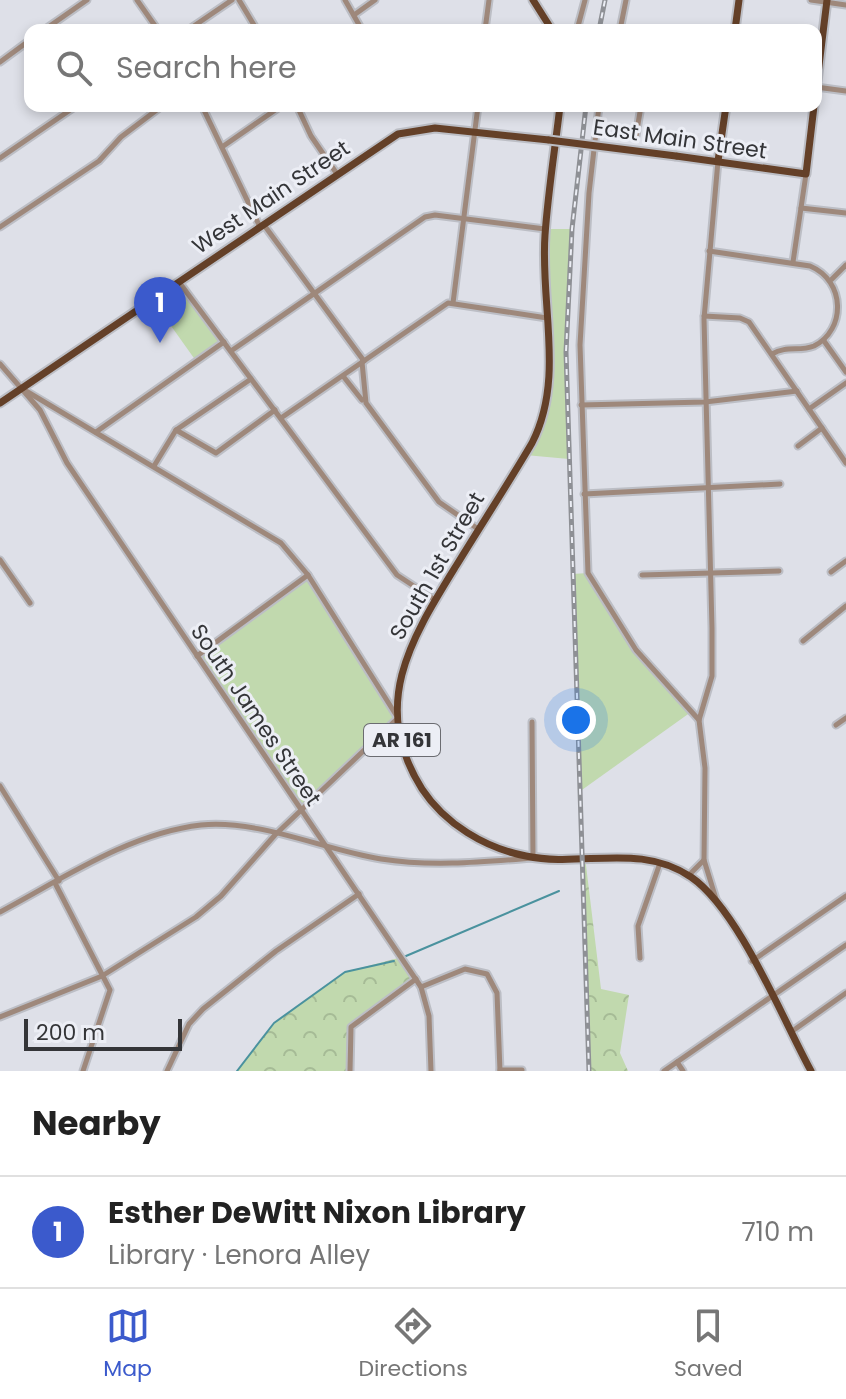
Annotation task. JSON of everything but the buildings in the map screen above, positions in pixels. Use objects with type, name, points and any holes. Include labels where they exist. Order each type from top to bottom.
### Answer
[{"type":"main road","points":[[533,0],[548,24]]},
{"type":"main road","points":[[736,24],[739,0]]},
{"type":"main road","points":[[822,41],[827,1]]},
{"type":"main road","name":"South 1st Street","points":[[559,112],[545,229],[549,386],[544,415],[532,443],[415,632],[403,663],[398,718],[400,735],[416,777],[443,813],[482,841],[533,858],[629,857],[660,862],[688,876],[716,900],[811,1071]]},
{"type":"main road","points":[[718,161],[725,112]]},
{"type":"main road","points":[[806,174],[813,112]]},
{"type":"main road","name":"West Main Street","points":[[0,403],[337,174],[406,131],[435,128],[549,140]]},
{"type":"main road","name":"East Main Street","points":[[549,140],[806,174]]},
{"type":"street","points":[[53,24],[87,0]]},
{"type":"street","points":[[137,0],[154,24]]},
{"type":"street","points":[[197,24],[232,0]]},
{"type":"street","points":[[239,0],[253,24]]},
{"type":"street","points":[[345,0],[359,24]]},
{"type":"street","points":[[354,15],[375,0]]},
{"type":"street","points":[[486,24],[489,0]]},
{"type":"street","points":[[579,24],[585,0]]},
{"type":"street","points":[[621,24],[626,0]]},
{"type":"street","points":[[811,0],[846,5]]},
{"type":"street","points":[[0,62],[24,44]]},
{"type":"street","points":[[822,89],[846,91]]},
{"type":"street","points":[[0,158],[67,112]]},
{"type":"street","points":[[0,227],[99,161],[121,137],[154,112]]},
{"type":"street","points":[[205,112],[262,225],[363,362],[366,403]]},
{"type":"street","points":[[222,147],[272,112]]},
{"type":"street","points":[[300,112],[311,136],[337,174]]},
{"type":"street","points":[[453,303],[477,112]]},
{"type":"street","points":[[598,112],[582,307],[581,405],[588,573],[636,650],[699,720]]},
{"type":"street","points":[[636,136],[640,112]]},
{"type":"street","points":[[716,900],[704,860],[704,763],[699,720],[712,676],[704,316],[718,161]]},
{"type":"street","points":[[793,262],[806,174]]},
{"type":"street","points":[[801,208],[846,213]]},
{"type":"street","points":[[231,351],[425,217],[545,229]]},
{"type":"street","points":[[709,251],[793,262],[816,268],[832,279],[844,303],[835,331],[824,341],[808,348],[782,348],[772,354]]},
{"type":"street","points":[[832,279],[846,265]]},
{"type":"street","points":[[179,282],[397,575],[435,600]]},
{"type":"street","points":[[281,418],[444,305],[453,303],[547,318]]},
{"type":"street","points":[[704,316],[745,320],[772,354],[846,463]]},
{"type":"street","points":[[824,341],[846,372]]},
{"type":"street","points":[[96,432],[224,342]]},
{"type":"street","points":[[0,364],[21,388],[270,535],[290,551],[398,718],[275,835],[221,896],[196,917],[102,976],[0,1017]]},
{"type":"street","points":[[343,376],[439,502],[478,529]]},
{"type":"street","points":[[154,466],[176,430],[251,379]]},
{"type":"street","points":[[809,409],[846,383]]},
{"type":"street","name":"South James Street","points":[[21,388],[40,410],[67,463],[421,987],[429,1016],[431,1071]]},
{"type":"street","points":[[581,405],[705,402],[797,391]]},
{"type":"street","points":[[176,430],[216,453],[275,410]]},
{"type":"street","points":[[798,446],[822,428]]},
{"type":"street","points":[[839,453],[846,449]]},
{"type":"street","points":[[584,494],[780,484]]},
{"type":"street","points":[[0,560],[30,603]]},
{"type":"street","points":[[831,572],[846,561]]},
{"type":"street","points":[[642,575],[779,571]]},
{"type":"street","points":[[197,656],[308,575]]},
{"type":"street","points":[[803,641],[846,606]]},
{"type":"street","points":[[836,725],[846,718]]},
{"type":"street","points":[[0,912],[132,845],[172,831],[209,825],[253,829],[327,848],[411,862],[533,858],[532,722]]},
{"type":"street","points":[[0,786],[57,882],[110,994],[83,1071]]},
{"type":"street","points":[[688,876],[704,860]]},
{"type":"street","points":[[640,958],[638,926],[660,862]]},
{"type":"street","points":[[167,1071],[189,1024],[203,1009],[286,943],[359,894]]},
{"type":"street","points":[[752,961],[846,896]]},
{"type":"street","points":[[664,1071],[846,945]]},
{"type":"street","points":[[421,987],[465,969],[487,974],[497,993],[500,1070],[522,1070]]},
{"type":"street","points":[[350,1071],[350,1029],[416,979]]},
{"type":"street","points":[[790,1033],[846,993]]},
{"type":"street","points":[[677,1062],[683,1071]]},
{"type":"green space","points":[[545,229],[572,229],[566,352],[569,459],[525,455],[546,408]]},
{"type":"green space","points":[[179,282],[224,342],[196,361],[169,323],[156,331],[139,309]]},
{"type":"green space","points":[[588,573],[636,650],[691,712],[579,792],[572,574]]},
{"type":"green space","points":[[308,575],[398,718],[301,810],[197,656]]},
{"type":"green space","points":[[582,857],[585,857],[601,989],[629,995],[620,1053],[628,1071],[589,1071]]},
{"type":"green space","points":[[402,957],[416,979],[351,1027],[350,1071],[237,1071],[274,1023],[345,972]]},
{"type":"waterway","points":[[406,956],[559,891]]},
{"type":"waterway","points":[[237,1071],[274,1023],[345,972],[394,961]]},
{"type":"railway","points":[[600,24],[605,0]]},
{"type":"railway","points":[[585,112],[572,229],[566,352],[589,1071]]},
{"type":"place","name":"Esther DeWitt Nixon Library","points":[[160,343]]}]
